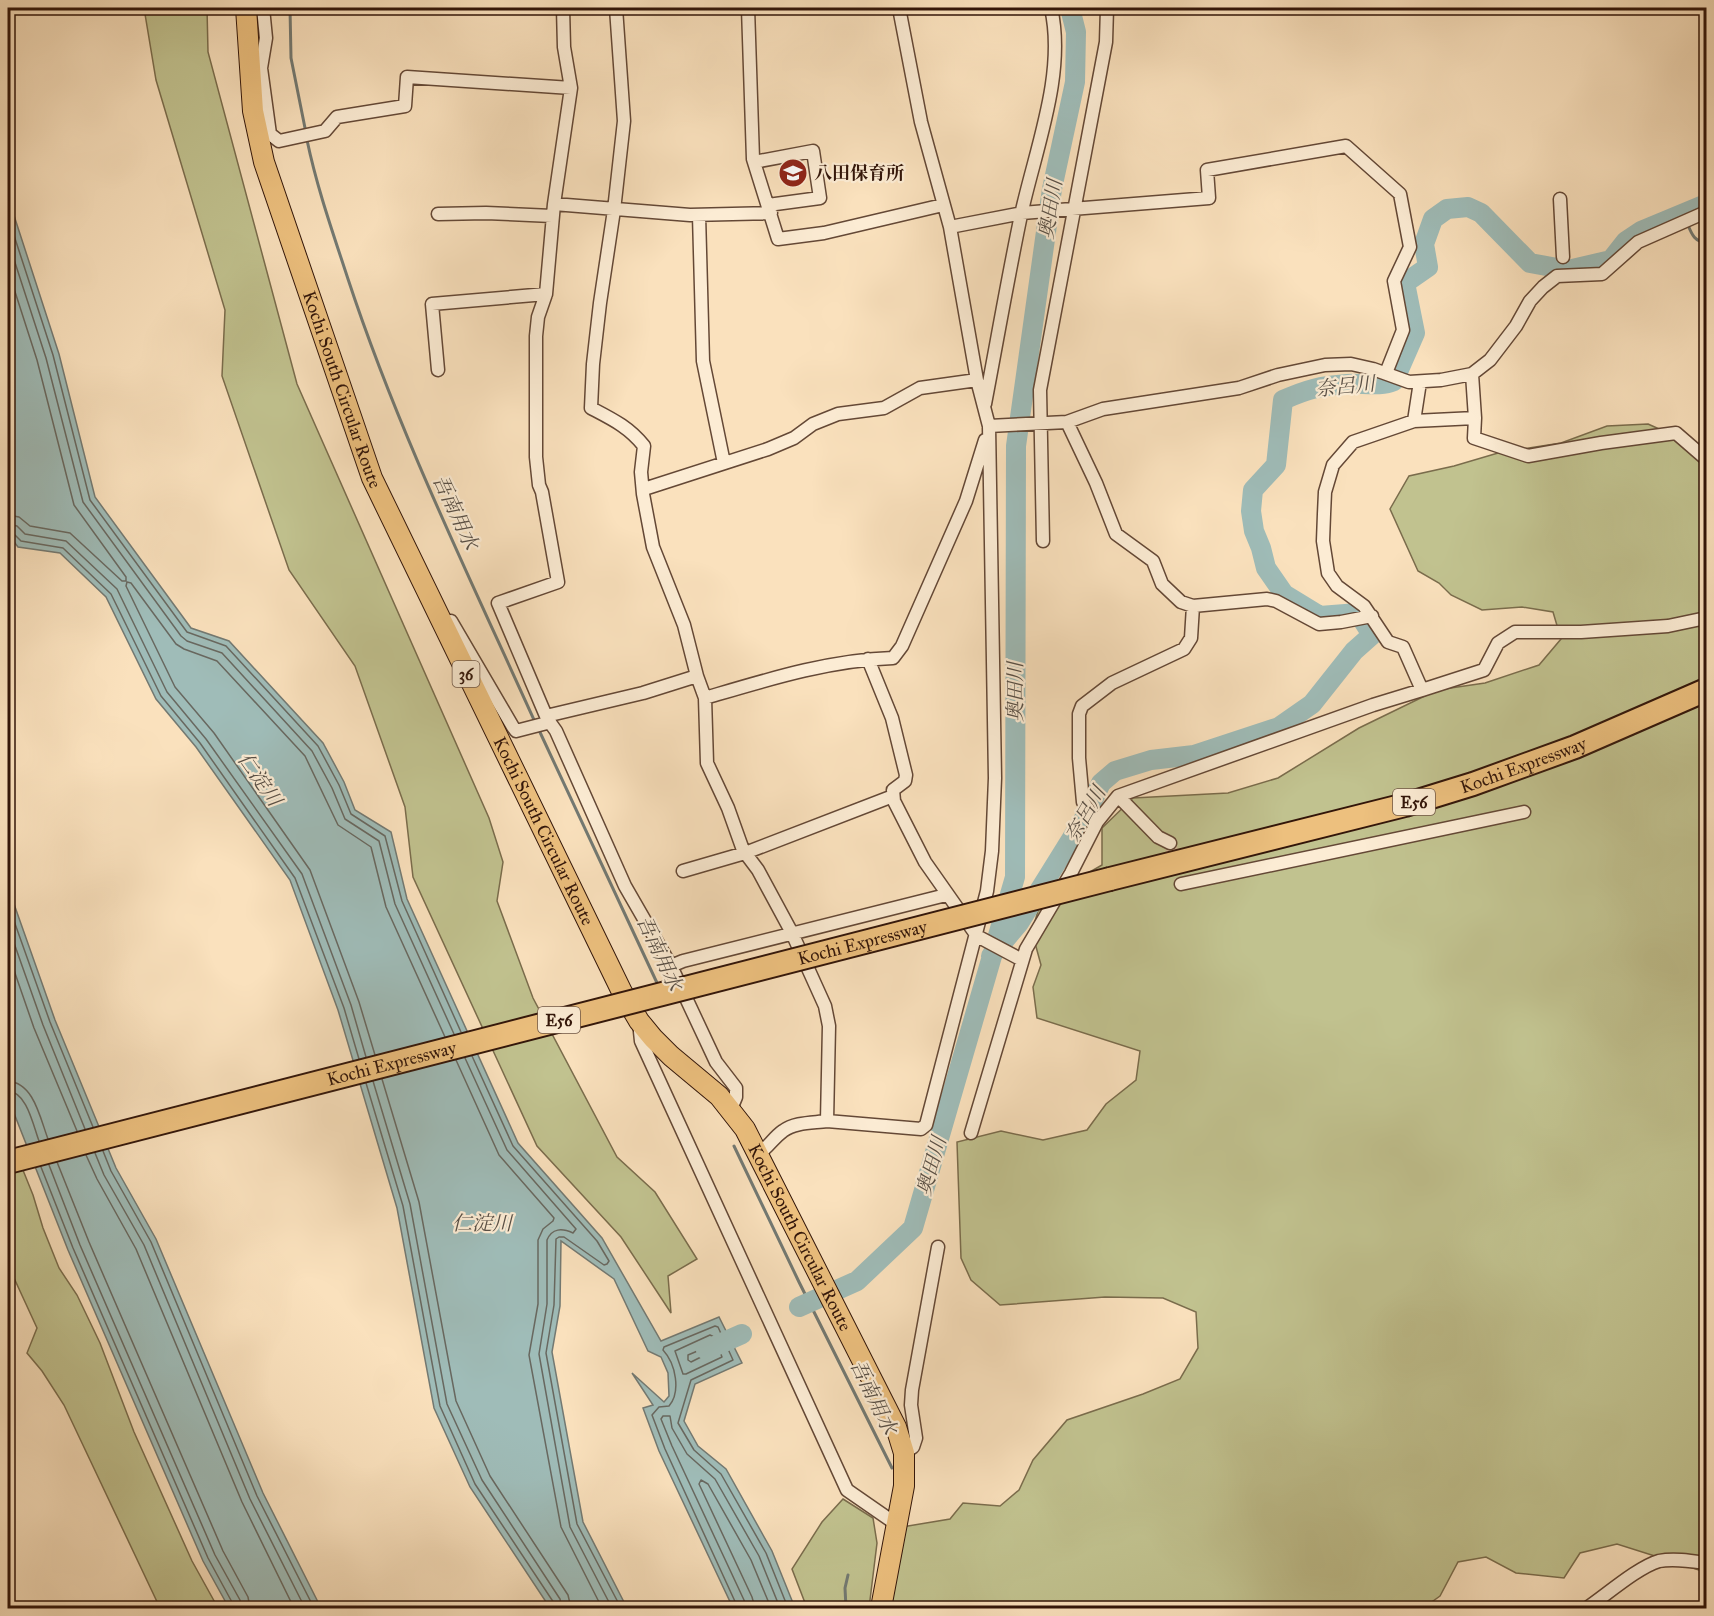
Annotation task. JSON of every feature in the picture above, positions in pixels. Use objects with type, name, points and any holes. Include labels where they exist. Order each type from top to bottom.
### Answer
[{"type":"highway","name":"Kochi Expressway","points":[[8,1162],[1110,879],[1405,806],[1575,747],[1707,690]]},
{"type":"main road","name":"Kochi South Circular Route","points":[[246,8],[253,111],[264,162],[372,478],[622,992],[639,1021],[671,1056],[719,1096],[745,1129],[896,1427],[904,1453],[904,1486],[881,1608]]},
{"type":"street","points":[[248,59],[255,53],[258,43],[262,8]]},
{"type":"street","points":[[262,8],[266,38],[261,68],[270,134],[279,141],[325,131],[337,117],[405,106],[407,77],[571,88]]},
{"type":"street","points":[[563,8],[564,47],[571,88],[553,210],[546,294],[538,318],[536,336],[536,457],[539,485],[558,582],[498,603],[548,721],[625,886],[671,966],[716,1062],[736,1088],[736,1097],[731,1109]]},
{"type":"street","points":[[616,8],[624,121],[600,303],[591,408],[628,428],[644,446],[641,472],[653,547],[684,625],[705,698],[707,763],[728,808],[745,853],[758,870],[792,933],[825,1006],[829,1026],[827,1121]]},
{"type":"street","points":[[748,8],[754,162],[778,239],[824,233],[943,205]]},
{"type":"street","points":[[757,1155],[768,1148],[782,1131],[795,1125],[827,1121],[921,1129],[926,1125],[987,891],[994,819],[994,425],[985,407],[978,380],[950,227],[921,122],[899,8]]},
{"type":"street","points":[[985,407],[1022,213],[1053,76],[1054,38],[1051,8]]},
{"type":"street","points":[[1043,541],[1034,424],[1070,209],[1106,42],[1107,8]]},
{"type":"street","points":[[950,227],[1022,213],[1209,198],[1207,170],[1346,146],[1400,194],[1410,247],[1394,281],[1403,330],[1389,374]]},
{"type":"street","points":[[438,214],[614,210],[699,215],[769,209],[820,198],[813,152],[754,162]]},
{"type":"street","points":[[1560,199],[1563,256]]},
{"type":"street","points":[[994,425],[1067,422],[1103,409],[1239,388],[1278,375],[1325,365],[1351,364],[1415,382],[1472,374],[1490,360],[1516,326],[1530,301],[1557,276],[1602,274],[1638,242],[1701,214]]},
{"type":"street","points":[[699,215],[703,361],[724,463]]},
{"type":"street","points":[[438,370],[432,304],[546,294]]},
{"type":"street","points":[[1472,374],[1474,438],[1528,456],[1676,433],[1707,459]]},
{"type":"street","points":[[644,489],[785,441],[813,424],[838,414],[884,408],[920,388],[978,380]]},
{"type":"street","points":[[1414,421],[1415,382]]},
{"type":"street","points":[[1422,690],[1403,647],[1388,642],[1365,606],[1336,586],[1328,573],[1323,541],[1325,492],[1333,465],[1353,442],[1414,421],[1474,418]]},
{"type":"street","points":[[1067,422],[1096,483],[1116,534],[1153,561],[1162,584],[1182,602],[1193,606],[1267,599],[1276,601],[1319,624],[1372,616]]},
{"type":"street","points":[[705,698],[812,668],[868,659],[893,658],[902,646],[966,501],[994,425]]},
{"type":"street","points":[[392,521],[516,730],[697,676]]},
{"type":"street","points":[[1097,822],[1083,802],[1079,758],[1079,714],[1082,706],[1112,683],[1184,649],[1191,638],[1193,606]]},
{"type":"street","points":[[971,1132],[1026,949],[1071,873],[1097,822],[1118,796],[1373,705],[1484,670],[1498,643],[1515,632],[1581,632],[1668,626],[1707,618]]},
{"type":"street","points":[[868,659],[892,718],[906,775],[905,782],[893,790],[894,801],[925,862],[977,936],[1022,960]]},
{"type":"street","points":[[683,871],[745,853],[893,796]]},
{"type":"street","points":[[1118,796],[1158,837],[1170,843]]},
{"type":"street","points":[[1181,884],[1524,812]]},
{"type":"street","points":[[1045,890],[1049,911]]},
{"type":"street","points":[[671,966],[682,961],[946,895]]},
{"type":"street","points":[[639,1021],[641,1041],[847,1490],[896,1524]]},
{"type":"street","points":[[904,1453],[913,1447],[916,1438],[911,1405],[912,1390],[938,1247]]},
{"type":"street","points":[[1587,1608],[1638,1572],[1658,1562],[1673,1560],[1707,1563]]},
{"type":"green space","points":[[144,8],[207,8],[208,52],[297,384],[489,818],[503,862],[497,901],[533,998],[617,1157],[655,1192],[697,1259],[668,1276],[671,1313],[621,1237],[537,1146],[413,877],[405,807],[355,666],[289,570],[222,376],[225,310],[156,80]]},
{"type":"green space","points":[[1648,424],[1706,450],[1706,1575],[1699,1570],[1617,1544],[1580,1553],[1564,1578],[1516,1573],[1486,1557],[1458,1562],[1440,1596],[1423,1608],[888,1608],[902,1527],[950,1519],[963,1503],[1000,1506],[1019,1490],[1033,1460],[1067,1420],[1180,1379],[1198,1348],[1196,1312],[1163,1298],[1105,1297],[1000,1305],[971,1280],[961,1258],[957,1142],[1001,1131],[1043,1140],[1087,1130],[1106,1104],[1136,1080],[1140,1051],[1037,1018],[1033,987],[1041,965],[1032,932],[1041,900],[1102,865],[1102,828],[1133,798],[1228,793],[1278,778],[1359,728],[1437,690],[1485,683],[1539,665],[1561,639],[1553,612],[1522,607],[1482,610],[1451,595],[1439,583],[1418,571],[1390,509],[1409,476],[1498,453],[1561,443],[1607,426]]},
{"type":"green space","points":[[8,1133],[59,1268],[77,1295],[100,1343],[134,1432],[192,1561],[218,1608],[160,1608],[64,1405],[27,1353],[37,1328],[8,1265]]},
{"type":"green space","points":[[843,1499],[873,1518],[877,1543],[869,1608],[807,1608],[792,1569],[822,1522]]},
{"type":"water","name":"仁淀川","points":[[8,197],[59,354],[95,497],[191,628],[229,641],[323,743],[344,782],[355,810],[391,832],[407,899],[518,1143],[602,1238],[661,1341],[719,1317],[742,1363],[695,1384],[684,1421],[698,1446],[726,1469],[772,1551],[795,1608],[733,1608],[659,1451],[643,1408],[653,1405],[632,1373],[664,1402],[669,1396],[668,1373],[661,1357],[648,1351],[614,1279],[561,1241],[560,1306],[552,1352],[583,1522],[627,1608],[550,1608],[470,1487],[434,1408],[397,1208],[338,1010],[290,880],[196,747],[156,699],[106,597],[60,553],[18,547],[8,534]]},
{"type":"water","points":[[8,887],[55,1020],[116,1168],[156,1239],[263,1493],[321,1608],[229,1608],[203,1561],[68,1250],[8,1098]]},
{"type":"waterway","name":"吾南用水","points":[[290,8],[291,58],[306,133]]},
{"type":"waterway","name":"奥田川","points":[[799,1307],[857,1281],[913,1228],[1015,877],[1016,446],[1052,189],[1075,82],[1076,32],[1070,8]]},
{"type":"waterway","points":[[1689,8],[1706,15]]},
{"type":"waterway","name":"吾南用水","points":[[307,140],[331,227],[389,392],[436,503],[535,722]]},
{"type":"waterway","name":"奈呂川","points":[[991,956],[1019,923],[1085,817],[1101,783],[1115,771],[1151,760],[1194,755],[1279,727],[1312,704],[1354,651],[1372,635],[1358,613],[1320,616],[1284,594],[1266,568],[1254,531],[1251,511],[1253,490],[1276,465],[1283,400],[1321,387],[1383,384],[1394,381],[1415,333],[1405,283],[1428,267],[1424,244],[1433,219],[1447,209],[1468,207],[1481,213],[1530,263],[1568,270],[1611,260],[1626,241],[1641,231],[1706,204]]},
{"type":"waterway","points":[[1688,225],[1694,237],[1706,242]]},
{"type":"waterway","name":"吾南用水","points":[[538,728],[658,985]]},
{"type":"waterway","name":"吾南用水","points":[[734,1146],[892,1468]]},
{"type":"waterway","name":"奥田川","points":[[706,1350],[742,1334]]},
{"type":"waterway","points":[[846,1608],[845,1588],[848,1575]]},
{"type":"tunnel","points":[[1170,843],[1181,884]]},
{"type":"place","name":"八田保育所","points":[[793,173]]}]
